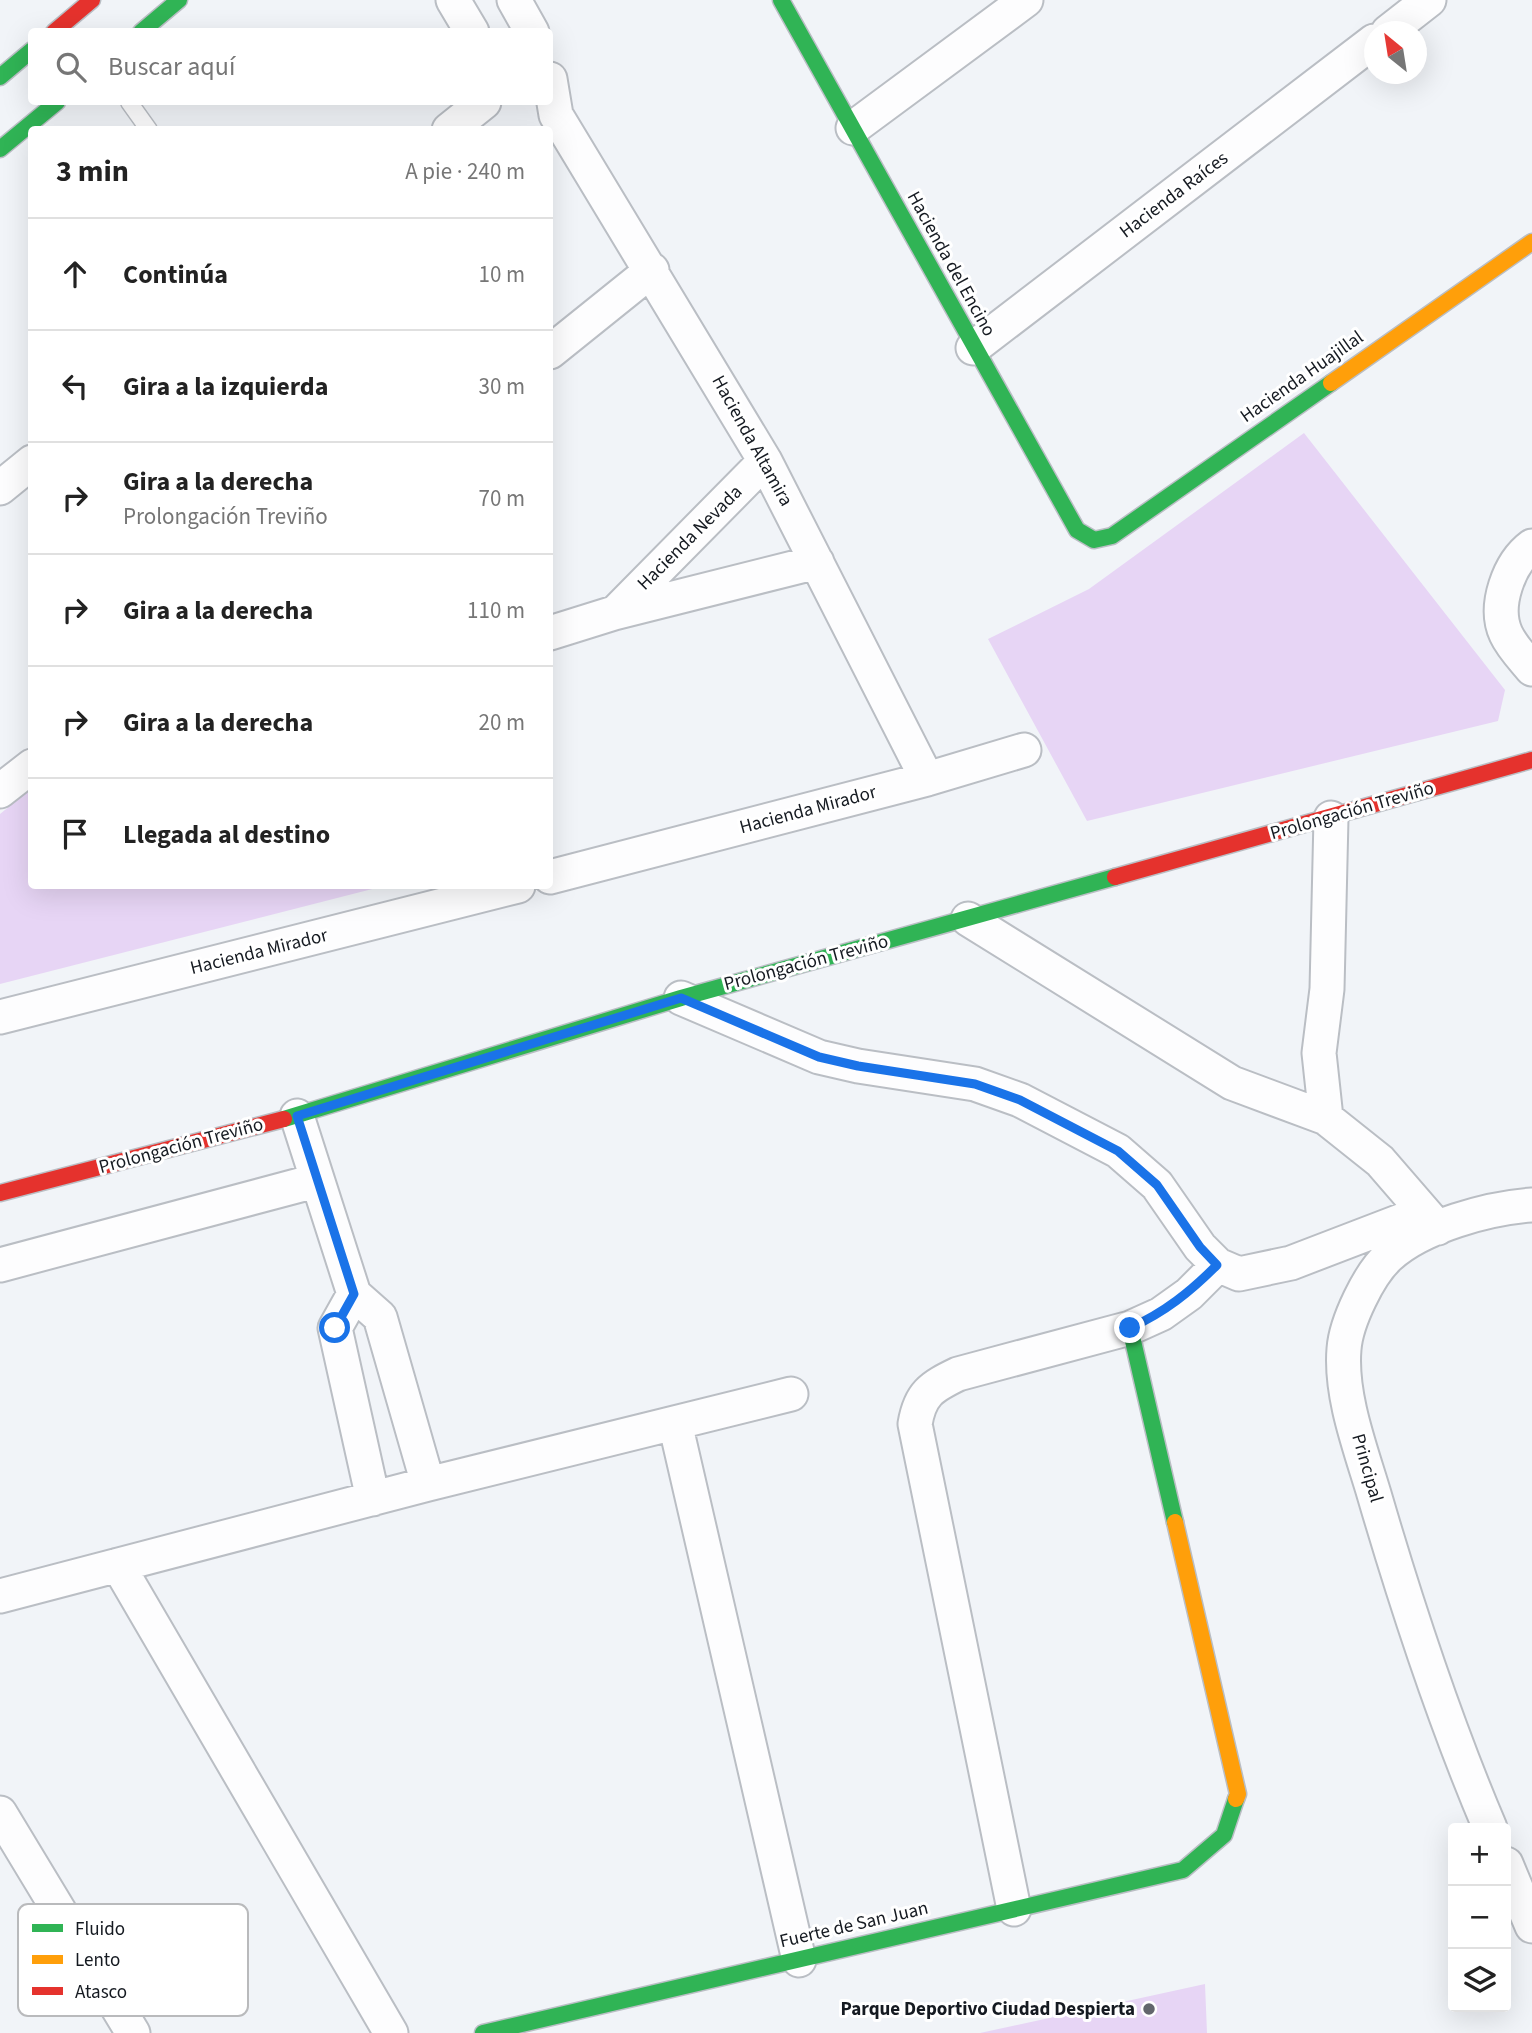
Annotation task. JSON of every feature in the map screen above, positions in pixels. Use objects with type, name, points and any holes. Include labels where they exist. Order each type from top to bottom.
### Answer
[{"type":"street","points":[[59,28],[92,0]]},
{"type":"street","points":[[146,28],[179,0]]},
{"type":"street","points":[[453,0],[470,28]]},
{"type":"street","points":[[514,0],[530,28]]},
{"type":"street","name":"Hacienda del Encino","points":[[781,0],[1077,530],[1094,540]]},
{"type":"street","points":[[853,128],[1026,0]]},
{"type":"street","points":[[1402,21],[1429,0]]},
{"type":"street","name":"Hacienda Raíces","points":[[973,348],[1364,49]]},
{"type":"street","points":[[0,77],[28,53]]},
{"type":"street","points":[[0,149],[53,105]]},
{"type":"street","points":[[454,126],[480,105]]},
{"type":"street","name":"Hacienda Altamira","points":[[545,108],[652,270],[765,461],[928,779]]},
{"type":"street","name":"Hacienda Huajillal","points":[[1094,540],[1112,536],[1532,242]]},
{"type":"street","points":[[553,350],[652,270]]},
{"type":"street","name":"Hacienda Nevada","points":[[614,613],[765,461]]},
{"type":"street","points":[[0,488],[28,465]]},
{"type":"street","points":[[1532,546],[1521,554],[1505,581],[1503,605],[1505,632],[1532,669]]},
{"type":"street","name":"Hacienda Nevada","points":[[553,632],[614,613],[817,562]]},
{"type":"street","name":"Hacienda Mirador","points":[[553,876],[928,779],[1024,750]]},
{"type":"street","name":"Prolongación Treviño","points":[[0,1193],[297,1116],[681,998],[1532,760]]},
{"type":"street","points":[[0,791],[28,769]]},
{"type":"street","points":[[1326,1118],[1319,1053],[1327,989],[1331,818]]},
{"type":"street","name":"Hacienda Mirador","points":[[0,1017],[506,889]]},
{"type":"street","points":[[681,998],[819,1057],[858,1066],[975,1084],[1020,1100],[1118,1151],[1157,1185],[1200,1247],[1217,1265],[1239,1274],[1257,1273],[1431,1220],[1380,1161],[1326,1118],[1232,1083],[968,919]]},
{"type":"street","points":[[297,1116],[315,1181],[354,1294],[380,1317],[428,1484]]},
{"type":"street","points":[[0,1265],[315,1181]]},
{"type":"street","name":"Principal","points":[[1488,1823],[1409,1611],[1350,1411],[1344,1349],[1357,1304],[1389,1256],[1431,1220],[1500,1207],[1532,1205]]},
{"type":"street","points":[[1014,1909],[915,1424],[918,1403],[934,1385],[958,1374],[1130,1328],[1161,1314],[1189,1294],[1217,1265]]},
{"type":"street","points":[[354,1294],[335,1328],[373,1499]]},
{"type":"street","name":"Fuerte de San Juan","points":[[483,2033],[1183,1870],[1224,1835],[1238,1794],[1130,1328]]},
{"type":"street","points":[[0,1596],[428,1484],[791,1394]]},
{"type":"street","points":[[674,1423],[799,1960]]},
{"type":"street","points":[[118,1565],[391,2033]]},
{"type":"street","points":[[0,1813],[55,1904]]},
{"type":"street","points":[[1511,1876],[1532,1926]]},
{"type":"street","points":[[123,2016],[133,2033]]},
{"type":"lane","points":[[131,105],[146,126]]},
{"type":"shaded area","points":[[1304,433],[1505,690],[1498,721],[1087,821],[988,639],[1089,589]]},
{"type":"shaded area","points":[[28,791],[28,889],[372,889],[0,984],[0,814]]},
{"type":"shaded area","name":"Parque Deportivo Ciudad Despierta","points":[[1205,1984],[1207,2033],[980,2033]]},
{"type":"traffic: fast","points":[[146,28],[179,0]]},
{"type":"traffic: fast","points":[[781,0],[1077,530],[1094,540],[1112,536],[1331,383]]},
{"type":"traffic: fast","points":[[0,77],[28,53]]},
{"type":"traffic: fast","points":[[0,149],[53,105]]},
{"type":"traffic: fast","points":[[284,1119],[681,998],[1115,877]]},
{"type":"traffic: fast","points":[[1130,1328],[1175,1522]]},
{"type":"traffic: fast","points":[[483,2033],[1183,1870],[1224,1835],[1236,1799]]},
{"type":"traffic: slow","points":[[1331,383],[1532,242]]},
{"type":"traffic: slow","points":[[1175,1522],[1238,1794],[1236,1799]]},
{"type":"traffic: jam","points":[[59,28],[92,0]]},
{"type":"traffic: jam","points":[[1115,877],[1532,760]]},
{"type":"traffic: jam","points":[[0,1193],[284,1119]]},
{"type":"place","name":"Parque Deportivo Ciudad Despierta","points":[[1149,2009]]},
{"type":"route","points":[[335,1328],[354,1294],[315,1181],[297,1116],[681,998],[819,1057],[858,1066],[975,1084],[1020,1100],[1118,1151],[1157,1185],[1200,1247],[1217,1265],[1189,1294],[1161,1314],[1130,1328]]}]
